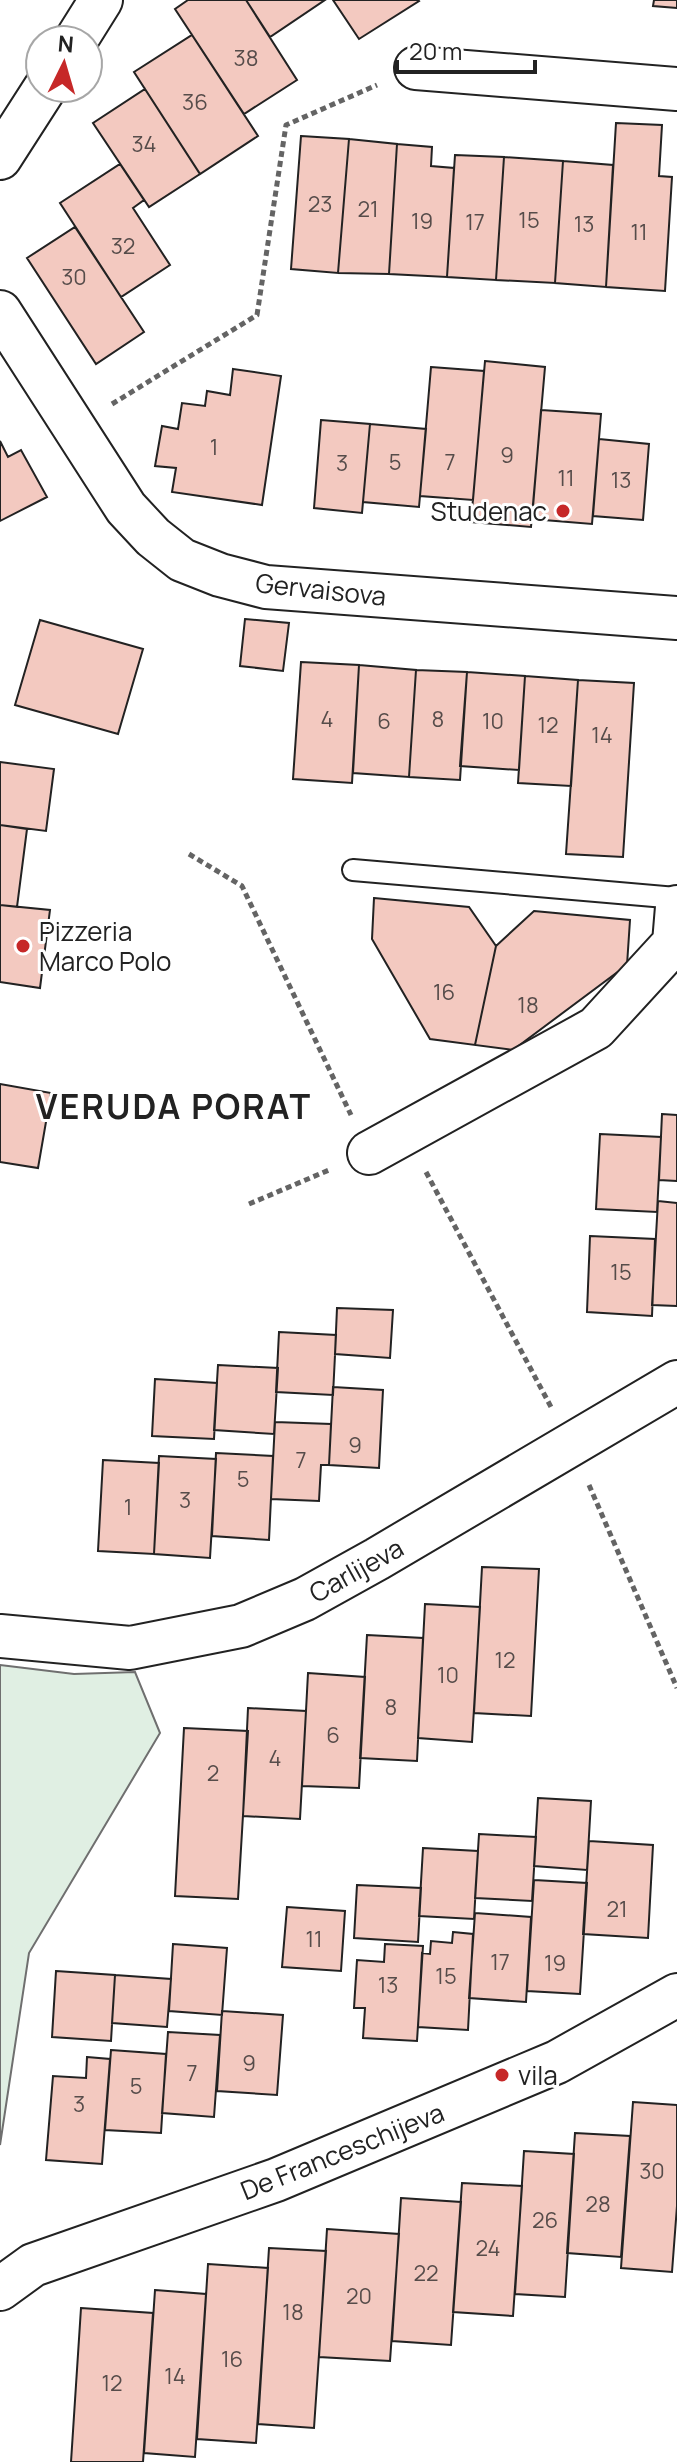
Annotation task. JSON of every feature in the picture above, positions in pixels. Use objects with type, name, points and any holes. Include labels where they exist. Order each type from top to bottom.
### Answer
[{"type":"street","points":[[86,24],[101,0]]},
{"type":"street","points":[[416,68],[677,89]]},
{"type":"street","points":[[0,158],[35,104]]},
{"type":"street","name":"Gervaisova","points":[[0,312],[126,508],[153,537],[182,560],[220,575],[266,587],[677,618]]},
{"type":"street","points":[[369,1153],[596,1028],[674,943],[677,907]]},
{"type":"street","name":"Carlijeva","points":[[0,1636],[130,1648],[241,1626],[305,1599],[377,1559],[677,1382]]},
{"type":"street","name":"De Franceschijeva","points":[[0,2289],[33,2265],[276,2180],[557,2062],[677,1995]]},
{"type":"lane","points":[[353,870],[677,898]]},
{"type":"path","points":[[73,427],[257,315],[286,125],[416,68]]},
{"type":"path","points":[[189,854],[242,886],[369,1153],[249,1204]]},
{"type":"green space","points":[[0,1665],[74,1674],[135,1672],[160,1733],[29,1953],[0,2145]]},
{"type":"building","points":[[188,0],[246,0],[297,80],[244,114],[175,9]]},
{"type":"building","points":[[246,0],[325,0],[270,37]]},
{"type":"building","points":[[333,0],[418,0],[419,1],[359,39]]},
{"type":"building","points":[[654,0],[677,0],[677,8],[653,6]]},
{"type":"building","points":[[192,35],[258,136],[200,174],[134,72]]},
{"type":"building","points":[[145,89],[200,174],[149,207],[93,123]]},
{"type":"building","points":[[616,123],[662,125],[659,176],[672,177],[665,291],[606,287]]},
{"type":"building","points":[[301,136],[349,139],[338,273],[291,269]]},
{"type":"building","points":[[349,139],[397,144],[389,274],[338,273]]},
{"type":"building","points":[[397,144],[432,147],[431,166],[454,168],[447,277],[389,274]]},
{"type":"building","points":[[455,155],[504,157],[496,280],[447,277]]},
{"type":"building","points":[[504,157],[563,161],[555,283],[496,280]]},
{"type":"building","points":[[563,161],[613,165],[606,287],[555,283]]},
{"type":"building","points":[[120,164],[144,200],[133,208],[170,265],[121,297],[60,203]]},
{"type":"building","points":[[75,227],[144,332],[96,364],[27,258]]},
{"type":"building","points":[[485,361],[545,367],[531,527],[471,522]]},
{"type":"building","points":[[431,367],[484,371],[473,500],[420,496]]},
{"type":"building","points":[[233,369],[281,376],[262,505],[172,492],[176,468],[155,466],[162,426],[178,429],[182,403],[205,406],[207,391],[230,395]]},
{"type":"building","points":[[541,410],[601,414],[592,524],[532,519]]},
{"type":"building","points":[[321,420],[370,424],[362,513],[314,508]]},
{"type":"building","points":[[370,424],[426,429],[419,507],[363,502]]},
{"type":"building","points":[[599,439],[649,444],[643,520],[593,516]]},
{"type":"building","points":[[0,441],[8,457],[21,450],[47,497],[0,521]]},
{"type":"building","points":[[245,619],[289,623],[283,671],[240,666]]},
{"type":"building","points":[[40,620],[143,649],[118,734],[15,705]]},
{"type":"building","points":[[301,662],[359,665],[352,783],[293,779]]},
{"type":"building","points":[[359,665],[416,670],[409,777],[353,773]]},
{"type":"building","points":[[416,670],[467,672],[460,780],[409,777]]},
{"type":"building","points":[[467,672],[525,676],[519,770],[460,766]]},
{"type":"building","points":[[525,676],[578,680],[571,786],[518,783]]},
{"type":"building","points":[[578,680],[634,683],[623,857],[566,854]]},
{"type":"building","points":[[0,762],[54,769],[46,831],[0,825]]},
{"type":"building","points":[[0,825],[27,829],[17,907],[0,905]]},
{"type":"building","points":[[374,898],[469,907],[496,946],[475,1045],[430,1039],[372,939]]},
{"type":"building","name":"Pizzeria Marco Polo","points":[[0,905],[50,910],[40,988],[0,982]]},
{"type":"building","points":[[534,911],[630,920],[627,965],[513,1050],[475,1045],[496,946]]},
{"type":"building","points":[[0,1084],[51,1093],[38,1168],[0,1162]]},
{"type":"building","points":[[662,1114],[677,1115],[677,1181],[659,1180]]},
{"type":"building","points":[[600,1134],[661,1137],[657,1212],[596,1209]]},
{"type":"building","points":[[658,1201],[677,1203],[677,1306],[652,1305]]},
{"type":"building","points":[[590,1236],[655,1239],[652,1316],[587,1312]]},
{"type":"building","points":[[337,1308],[393,1310],[390,1358],[335,1354]]},
{"type":"building","points":[[279,1332],[336,1335],[333,1395],[276,1392]]},
{"type":"building","points":[[218,1365],[278,1368],[274,1434],[214,1430]]},
{"type":"building","points":[[155,1379],[217,1383],[214,1439],[152,1436]]},
{"type":"building","points":[[333,1387],[383,1390],[379,1468],[329,1465]]},
{"type":"building","points":[[275,1422],[331,1424],[329,1465],[321,1465],[319,1501],[271,1499]]},
{"type":"building","points":[[216,1453],[273,1456],[269,1540],[212,1536]]},
{"type":"building","points":[[159,1456],[216,1459],[210,1558],[154,1554]]},
{"type":"building","points":[[103,1460],[159,1463],[154,1554],[98,1551]]},
{"type":"building","points":[[482,1567],[539,1569],[531,1716],[474,1713]]},
{"type":"building","points":[[425,1604],[480,1607],[472,1742],[418,1738]]},
{"type":"building","points":[[367,1635],[423,1638],[417,1761],[360,1758]]},
{"type":"building","points":[[308,1673],[365,1677],[359,1788],[302,1786]]},
{"type":"building","points":[[248,1708],[306,1711],[300,1819],[243,1816]]},
{"type":"building","points":[[184,1728],[248,1731],[238,1899],[175,1896]]},
{"type":"building","points":[[538,1798],[591,1801],[587,1870],[534,1866]]},
{"type":"building","points":[[479,1834],[536,1837],[532,1901],[475,1898]]},
{"type":"building","points":[[589,1841],[653,1845],[648,1938],[583,1934]]},
{"type":"building","points":[[423,1848],[478,1851],[474,1919],[419,1916]]},
{"type":"building","points":[[534,1880],[587,1883],[580,1994],[527,1991]]},
{"type":"building","points":[[357,1885],[421,1888],[418,1942],[354,1938]]},
{"type":"building","points":[[287,1907],[345,1911],[341,1971],[282,1967]]},
{"type":"building","points":[[475,1913],[531,1917],[526,2002],[469,1998]]},
{"type":"building","points":[[453,1932],[473,1934],[468,2030],[418,2027],[422,1953],[430,1954],[431,1941],[452,1943]]},
{"type":"building","points":[[173,1944],[227,1948],[222,2015],[169,2011]]},
{"type":"building","points":[[385,1944],[423,1946],[417,2041],[363,2038],[365,2008],[354,2008],[357,1960],[384,1962]]},
{"type":"building","points":[[56,1971],[115,1975],[111,2041],[52,2037]]},
{"type":"building","points":[[115,1975],[171,1979],[167,2027],[112,2023]]},
{"type":"building","points":[[222,2011],[283,2015],[277,2095],[217,2091]]},
{"type":"building","points":[[168,2032],[220,2035],[214,2117],[162,2113]]},
{"type":"building","points":[[111,2050],[166,2054],[161,2133],[105,2130]]},
{"type":"building","points":[[87,2057],[110,2059],[102,2164],[46,2160],[53,2076],[86,2078]]},
{"type":"building","points":[[633,2102],[677,2105],[677,2206],[672,2272],[621,2268]]},
{"type":"building","points":[[575,2133],[630,2136],[621,2257],[567,2253]]},
{"type":"building","points":[[524,2151],[574,2154],[565,2297],[515,2294]]},
{"type":"building","points":[[462,2183],[522,2186],[513,2316],[453,2312]]},
{"type":"building","points":[[401,2198],[461,2202],[451,2345],[392,2341]]},
{"type":"building","points":[[327,2229],[399,2234],[390,2361],[319,2357]]},
{"type":"building","points":[[269,2248],[326,2251],[314,2428],[258,2424]]},
{"type":"building","points":[[208,2264],[268,2268],[256,2443],[197,2439]]},
{"type":"building","points":[[155,2290],[206,2294],[195,2457],[144,2453]]},
{"type":"building","points":[[81,2308],[153,2313],[143,2462],[71,2462]]},
{"type":"place","name":"Studenac","points":[[563,511]]},
{"type":"place","name":"Pizzeria Marco Polo","points":[[23,946]]},
{"type":"place","name":"vila","points":[[502,2075]]},
{"type":"district","name":"VERUDA PORAT","points":[[174,1106]]}]
